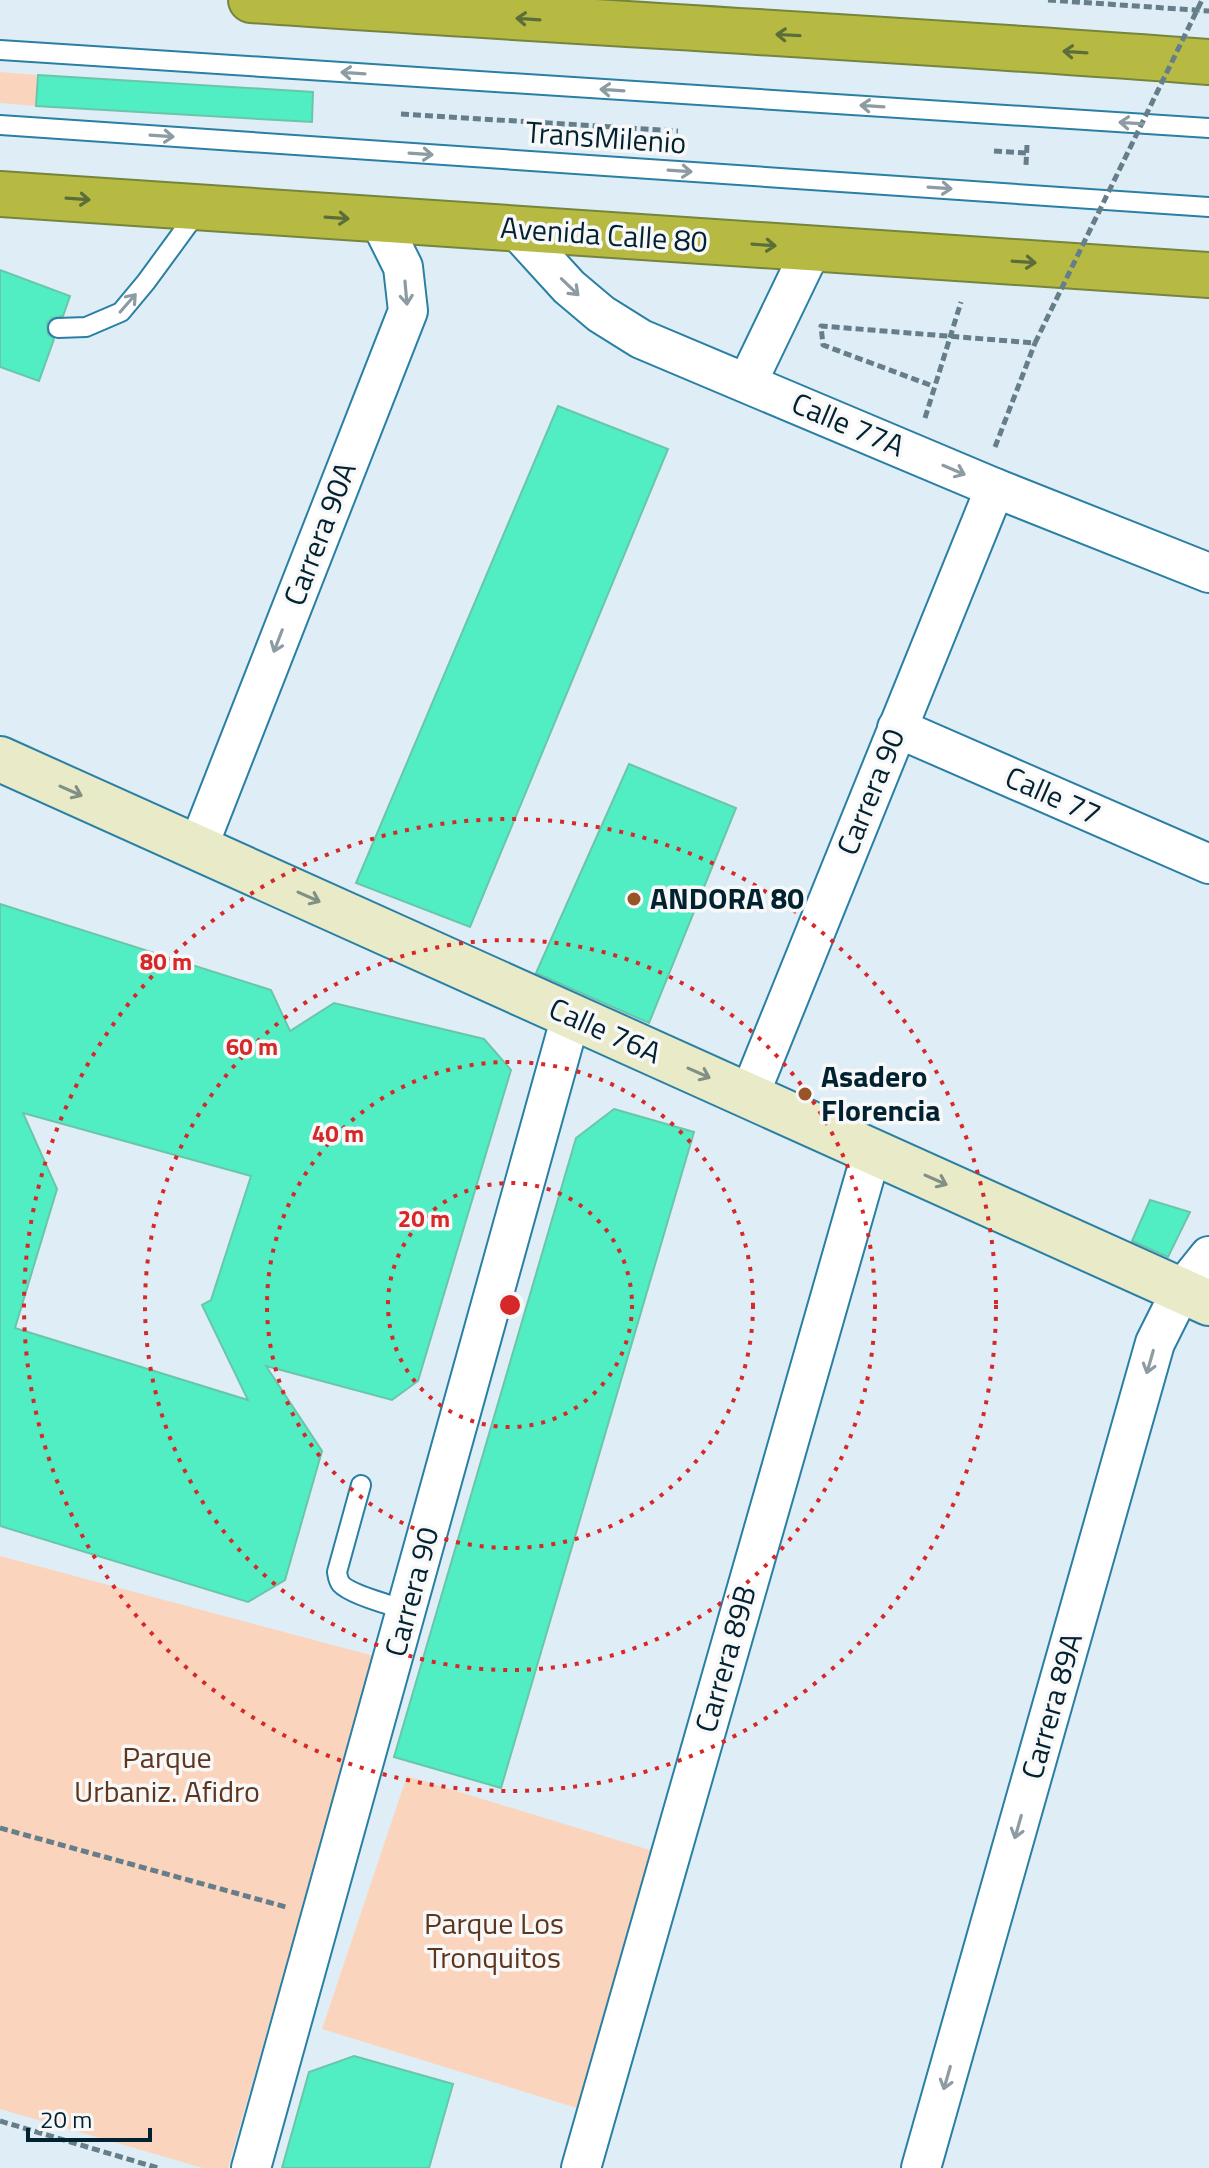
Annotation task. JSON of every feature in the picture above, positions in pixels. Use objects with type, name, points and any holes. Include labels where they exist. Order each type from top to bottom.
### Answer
[{"type":"highway","points":[[251,0],[576,11],[1209,62]]},
{"type":"highway","name":"Avenida Calle 80","points":[[0,194],[1209,275]]},
{"type":"street","name":"Carrera 90A","points":[[198,847],[408,311],[403,267],[380,221]]},
{"type":"street","name":"Calle 77A","points":[[517,230],[569,287],[601,314],[641,339],[995,488],[1209,573]]},
{"type":"street","points":[[747,383],[812,248]]},
{"type":"street","name":"Carrera 90","points":[[749,1096],[995,488]]},
{"type":"street","name":"Calle 77","points":[[897,728],[1209,864]]},
{"type":"street","name":"Calle 76A","points":[[0,759],[1195,1297]]},
{"type":"street","name":"Carrera 90","points":[[251,2168],[571,1016]]},
{"type":"street","name":"Carrera 89B","points":[[581,2168],[872,1151]]},
{"type":"street","name":"Carrera 89A","points":[[921,2168],[1155,1343],[1195,1297],[1209,1256]]},
{"type":"lane","name":"TransMilenio","points":[[0,50],[1209,128]]},
{"type":"lane","name":"TransMilenio","points":[[0,125],[1209,207]]},
{"type":"lane","points":[[58,328],[86,327],[121,312],[200,208]]},
{"type":"lane","points":[[361,1485],[337,1572],[338,1581],[343,1587],[363,1596],[407,1610]]},
{"type":"path","points":[[1048,0],[1209,11]]},
{"type":"path","points":[[1000,434],[1035,343],[1202,0]]},
{"type":"path","points":[[401,114],[678,131]]},
{"type":"path","points":[[1026,165],[1027,141]]},
{"type":"path","points":[[994,151],[1027,153]]},
{"type":"path","points":[[915,454],[932,386],[974,258]]},
{"type":"path","points":[[932,386],[823,345],[821,326],[1035,343]]},
{"type":"path","points":[[0,1828],[321,1918]]},
{"type":"path","points":[[0,2121],[158,2168]]},
{"type":"green space","points":[[0,72],[38,75],[36,106],[0,103]]},
{"type":"green space","name":"Parque Urbaniz. Afidro","points":[[0,1556],[374,1656],[228,2168],[203,2168],[0,2109]]},
{"type":"green space","name":"Parque Los Tronquitos","points":[[407,1776],[663,1854],[583,2110],[322,2029]]},
{"type":"building","points":[[38,75],[313,92],[312,122],[36,106]]},
{"type":"building","points":[[0,270],[70,296],[63,316],[52,318],[47,323],[48,334],[54,339],[39,381],[0,367]]},
{"type":"building","points":[[558,406],[668,449],[470,927],[356,883]]},
{"type":"building","name":"ANDORA 80","points":[[629,764],[736,808],[649,1023],[536,973]]},
{"type":"building","points":[[0,904],[271,990],[290,1031],[334,1003],[484,1039],[511,1070],[418,1381],[392,1400],[266,1366],[322,1451],[285,1580],[248,1602],[0,1526]],"holes":[[[23,1113],[251,1176],[211,1300],[202,1305],[248,1400],[15,1328],[57,1189]]]},
{"type":"building","points":[[614,1109],[694,1132],[501,1788],[394,1757],[576,1138]]},
{"type":"building","points":[[1150,1200],[1190,1212],[1168,1257],[1132,1241]]},
{"type":"building","points":[[354,2056],[453,2084],[429,2168],[282,2168],[309,2072]]},
{"type":"place","name":"ANDORA 80","points":[[634,899]]},
{"type":"place","name":"Asadero Florencia","points":[[805,1094]]}]
